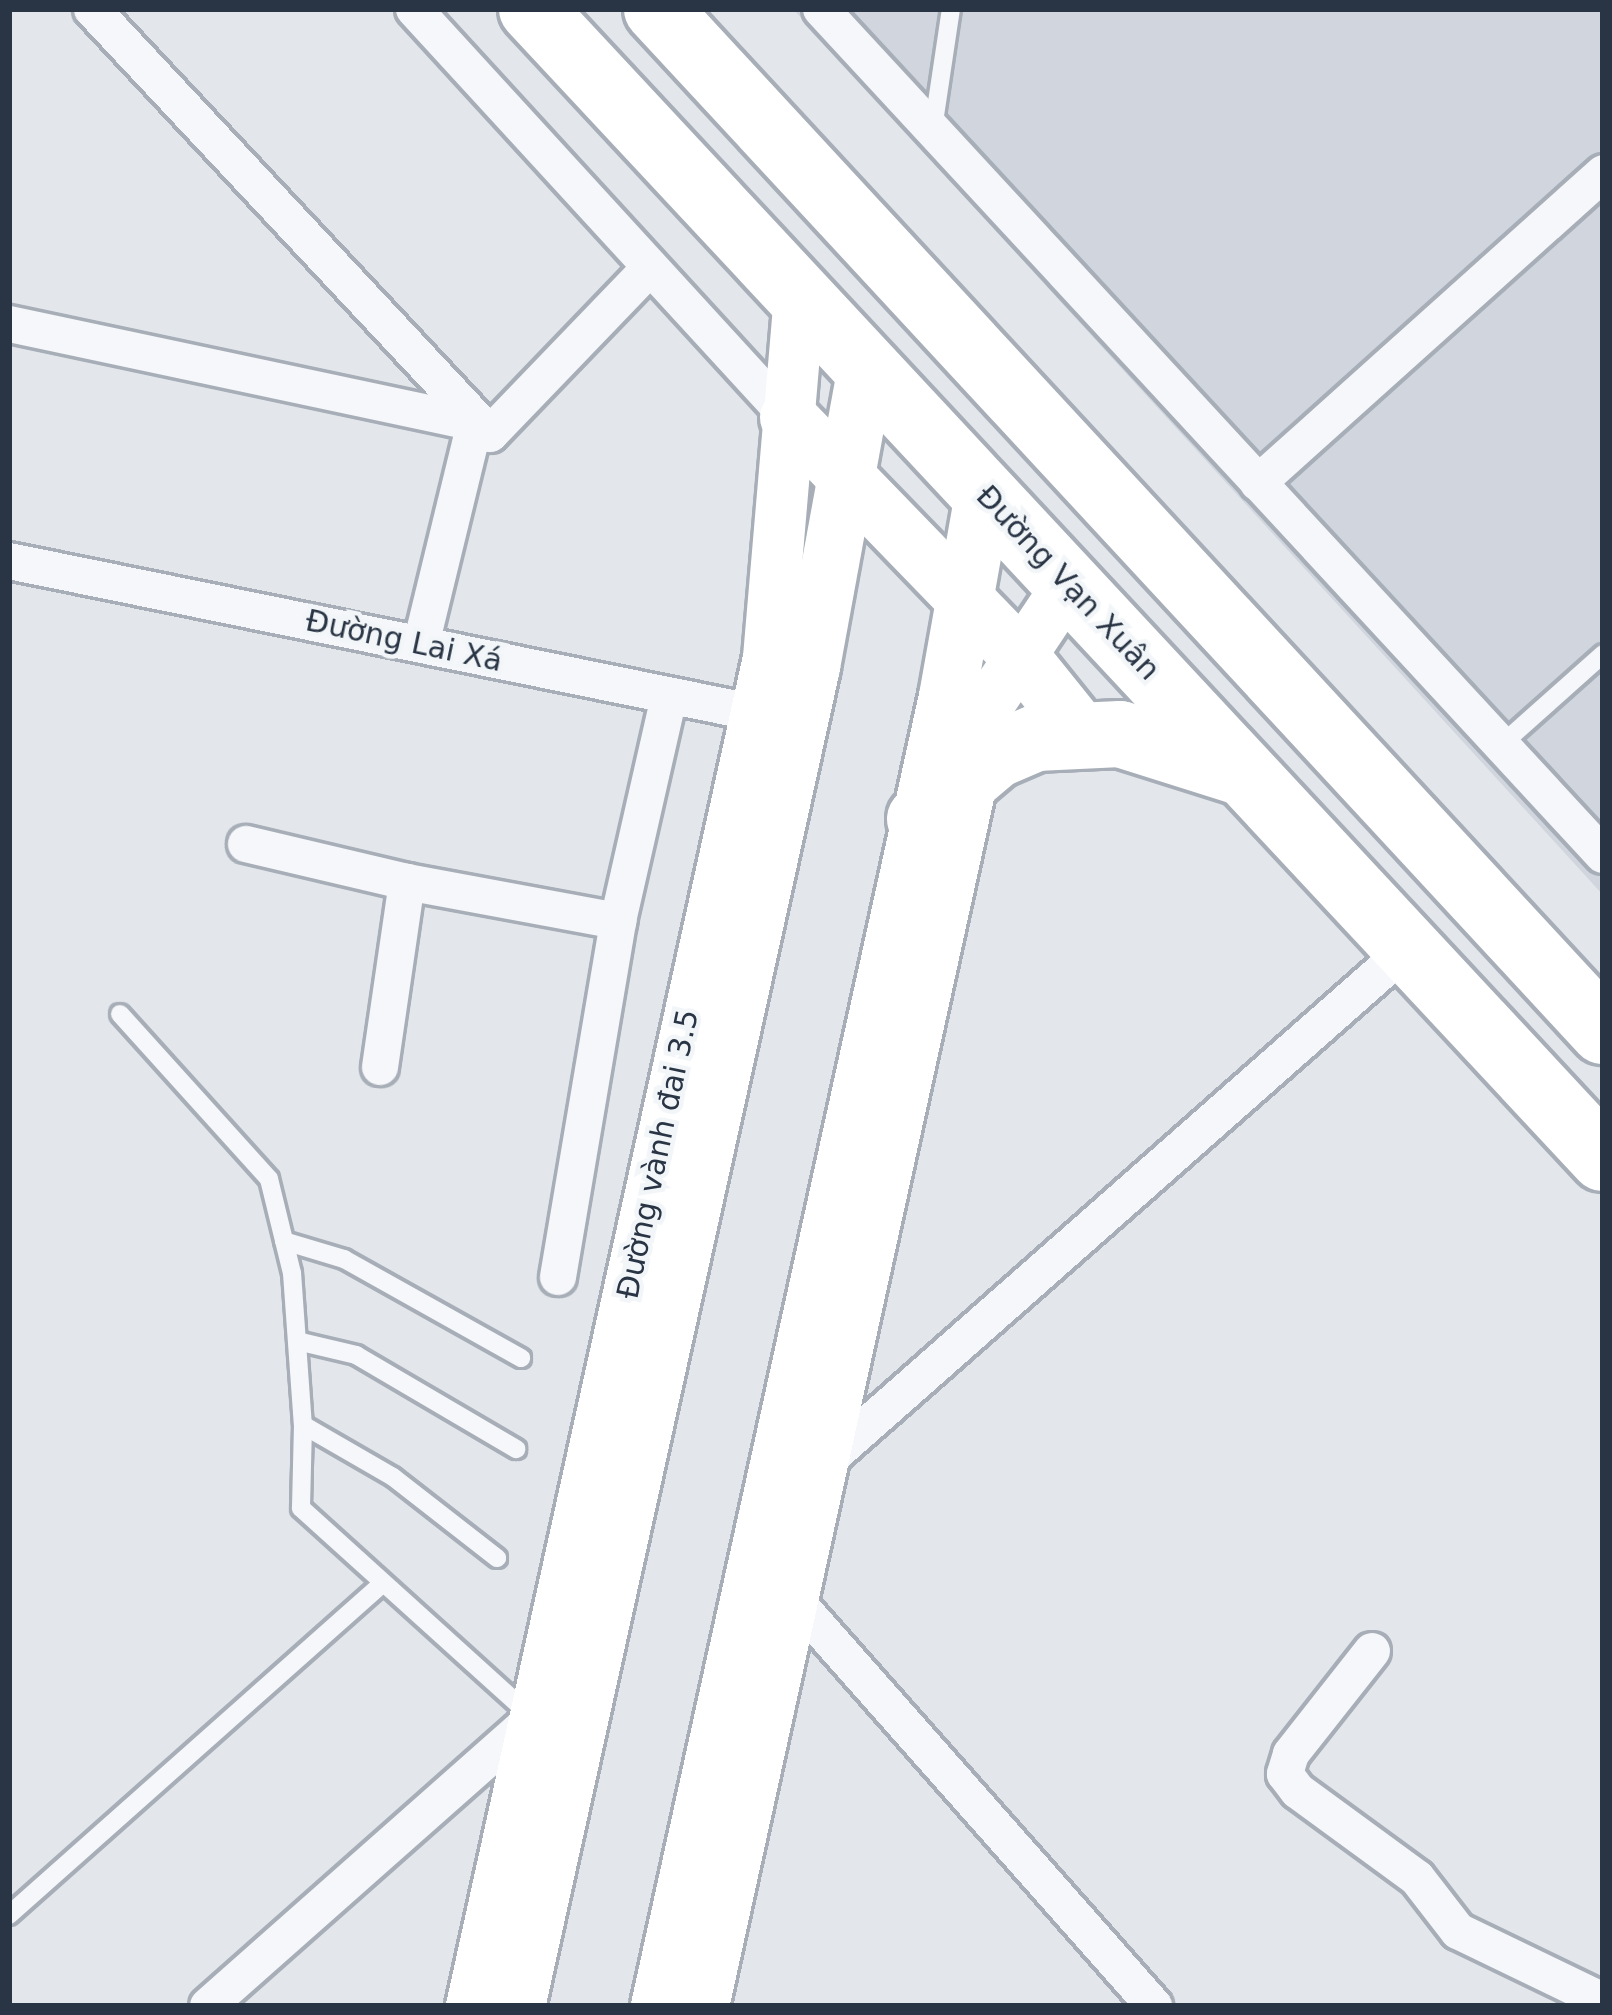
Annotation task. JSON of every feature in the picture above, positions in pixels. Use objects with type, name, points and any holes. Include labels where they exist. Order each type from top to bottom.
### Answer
[{"type":"highway","points":[[657,9],[1603,1031]]},
{"type":"highway","name":"Đường Vạn Xuân","points":[[560,18],[799,295],[1603,1158]]},
{"type":"highway","points":[[920,819],[996,755],[1036,738],[1081,732],[1120,734],[1246,774]]},
{"type":"main road","name":"Đường vành đai 3.5","points":[[516,2006],[777,718],[768,657],[799,295]]},
{"type":"main road","name":"Đường vành đai 3.5","points":[[471,2006],[534,1718],[777,718],[845,479],[866,367]]},
{"type":"main road","points":[[788,417],[1020,656],[1081,732]]},
{"type":"main road","points":[[659,2006],[920,819],[983,493]]},
{"type":"main road","points":[[703,2006],[988,704],[1068,584]]},
{"type":"street","points":[[92,9],[490,434],[650,268]]},
{"type":"street","points":[[414,9],[788,417]]},
{"type":"street","points":[[821,9],[1603,855]]},
{"type":"street","points":[[1258,483],[1603,173]]},
{"type":"street","points":[[9,324],[475,423]]},
{"type":"street","points":[[421,644],[475,423]]},
{"type":"street","name":"Đường Lai Xá","points":[[9,561],[777,718]]},
{"type":"street","points":[[558,1277],[618,921],[669,696]]},
{"type":"street","points":[[246,844],[407,882],[618,921]]},
{"type":"street","points":[[380,1066],[407,882]]},
{"type":"street","points":[[822,1465],[1407,949]]},
{"type":"street","points":[[793,1598],[1154,2006]]},
{"type":"street","points":[[1372,1651],[1291,1754],[1286,1774],[1298,1791],[1418,1878],[1458,1930],[1603,2001]]},
{"type":"street","points":[[208,2006],[534,1718]]},
{"type":"lane","points":[[933,131],[951,9]]},
{"type":"lane","points":[[1501,745],[1603,654]]},
{"type":"lane","points":[[120,1014],[269,1179],[284,1241],[297,1341],[302,1508],[534,1718]]},
{"type":"lane","points":[[284,1241],[344,1259],[521,1358]]},
{"type":"lane","points":[[297,1341],[356,1355],[516,1449]]},
{"type":"lane","points":[[302,1425],[393,1477],[497,1558]]},
{"type":"lane","points":[[9,1915],[382,1584]]},
{"type":"shaded area","points":[[793,9],[1603,9],[1603,895]]}]
